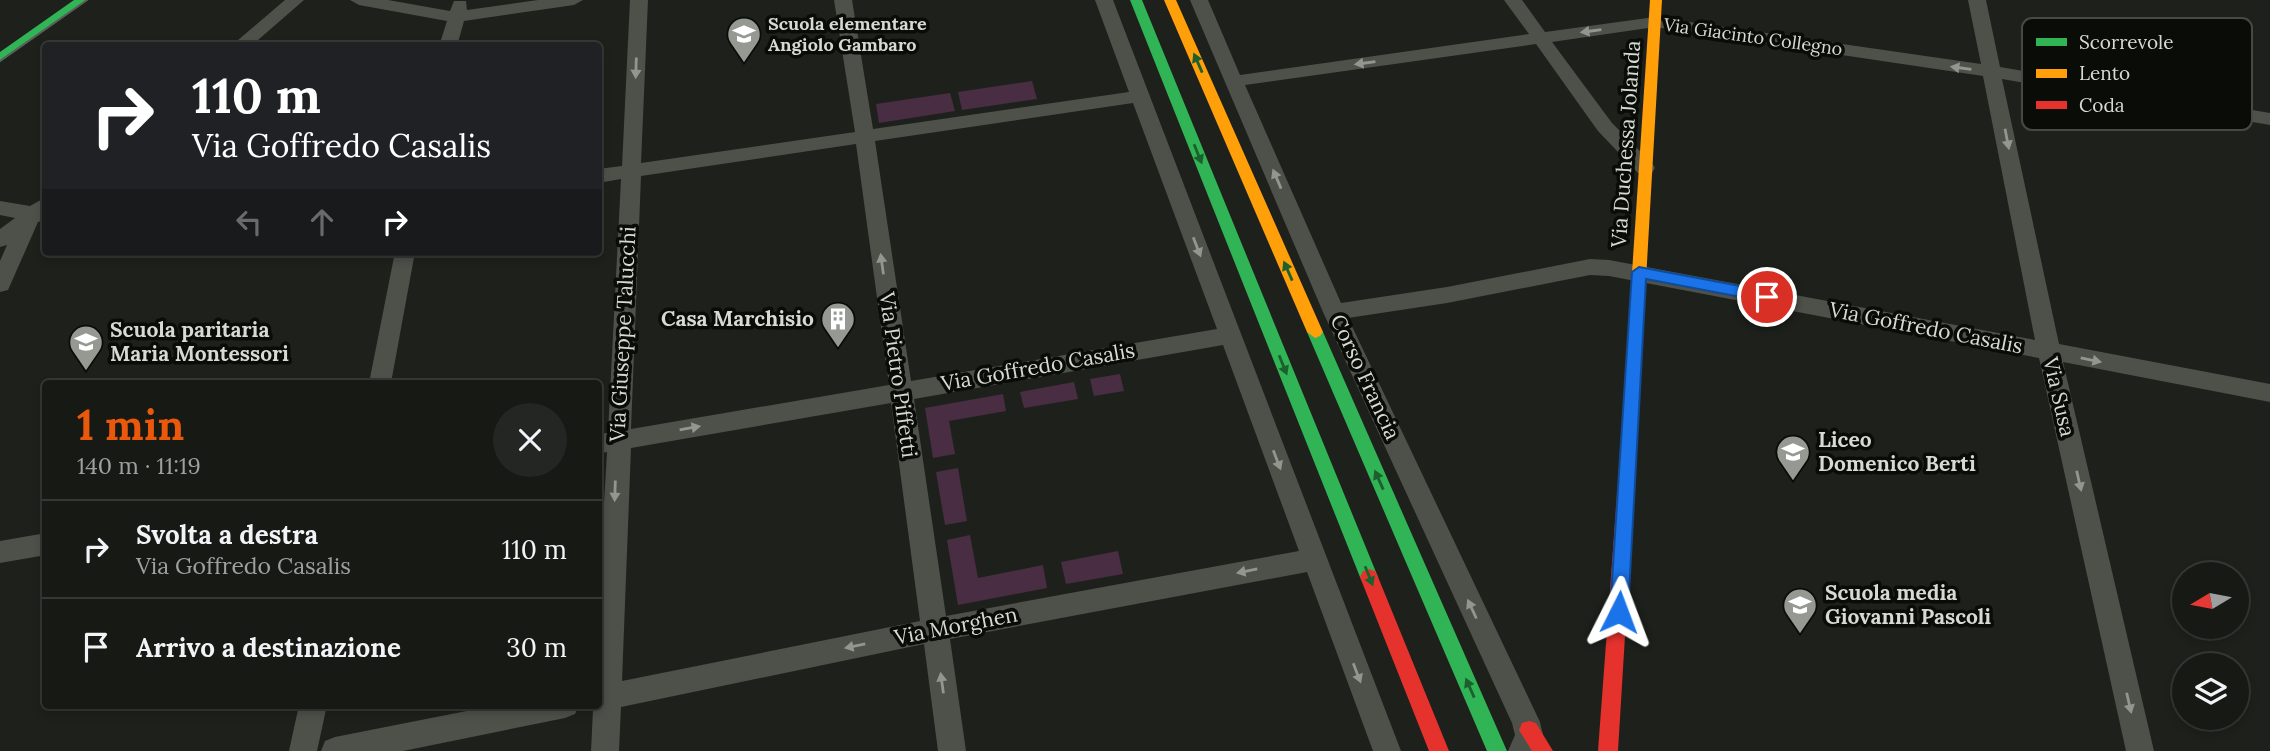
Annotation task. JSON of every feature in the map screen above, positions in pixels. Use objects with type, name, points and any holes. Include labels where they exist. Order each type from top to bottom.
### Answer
[{"type":"main road","points":[[0,58],[82,0]]},
{"type":"main road","points":[[1136,0],[1439,751]]},
{"type":"main road","name":"Corso Francia","points":[[1170,0],[1497,751]]},
{"type":"main road","name":"Via Duchessa Jolanda","points":[[1608,751],[1613,708],[1656,0]]},
{"type":"street","points":[[245,42],[295,0]]},
{"type":"street","points":[[359,0],[454,17],[574,0]]},
{"type":"street","points":[[449,42],[454,17],[465,0]]},
{"type":"street","name":"Via Giuseppe Talucchi","points":[[605,751],[603,698],[608,442],[632,172],[639,0]]},
{"type":"street","name":"Via Pietro Piffetti","points":[[843,0],[952,751]]},
{"type":"street","points":[[1104,0],[1387,751]]},
{"type":"street","name":"Corso Francia","points":[[1199,0],[1334,312],[1531,744]]},
{"type":"street","points":[[1513,0],[1605,127],[1645,168]]},
{"type":"street","name":"Via Susa","points":[[1977,0],[1994,72],[2049,352],[2140,751]]},
{"type":"street","name":"Via Giacinto Collegno","points":[[1235,81],[1655,22],[2022,77]]},
{"type":"street","points":[[602,176],[1140,96]]},
{"type":"street","name":"Via Giacinto Collegno","points":[[2252,116],[2270,119]]},
{"type":"street","points":[[0,208],[41,211]]},
{"type":"street","points":[[0,240],[41,211]]},
{"type":"street","points":[[0,284],[41,211]]},
{"type":"street","points":[[381,380],[404,256]]},
{"type":"street","name":"Via Goffredo Casalis","points":[[1334,312],[1447,295],[1590,267],[1639,272],[2270,393]]},
{"type":"street","name":"Via Goffredo Casalis","points":[[608,442],[1230,335]]},
{"type":"street","points":[[0,552],[42,545]]},
{"type":"street","name":"Via Morghen","points":[[603,698],[935,630],[1315,559]]},
{"type":"street","points":[[303,751],[312,709]]},
{"type":"street","points":[[335,751],[545,709]]},
{"type":"shaded area","points":[[1032,81],[1037,99],[962,110],[958,92]]},
{"type":"shaded area","points":[[950,93],[955,111],[879,123],[876,104]]},
{"type":"shaded area","points":[[1120,374],[1124,391],[1094,396],[1090,379]]},
{"type":"shaded area","points":[[1074,382],[1078,399],[1024,408],[1020,392]]},
{"type":"shaded area","points":[[1003,394],[1006,411],[949,421],[955,454],[933,458],[925,408]]},
{"type":"shaded area","points":[[958,468],[967,521],[945,525],[936,472]]},
{"type":"shaded area","points":[[970,535],[978,578],[1043,565],[1047,588],[958,605],[947,540]]},
{"type":"shaded area","points":[[1118,551],[1123,574],[1066,584],[1061,562]]},
{"type":"tram line","points":[[0,61],[87,0]]},
{"type":"traffic: fast","points":[[0,58],[82,0]]},
{"type":"traffic: fast","points":[[1136,0],[1369,577]]},
{"type":"traffic: fast","points":[[1315,332],[1497,751]]},
{"type":"traffic: slow","points":[[1170,0],[1315,332]]},
{"type":"traffic: slow","points":[[1628,455],[1656,0]]},
{"type":"traffic: jam","points":[[1608,751],[1628,455]]},
{"type":"traffic: jam","points":[[1369,577],[1439,751]]},
{"type":"traffic: jam","points":[[1529,730],[1543,751]]},
{"type":"place","name":"Scuola elementare Angiolo Gambaro","points":[[744,64]]},
{"type":"place","name":"Casa Marchisio","points":[[838,349]]},
{"type":"place","name":"Scuola paritaria Maria Montessori","points":[[86,372]]},
{"type":"place","name":"Liceo Domenico Berti","points":[[1793,482]]},
{"type":"place","name":"Scuola media Giovanni Pascoli","points":[[1800,635]]},
{"type":"route","points":[[1619,612],[1639,272],[1767,297]]}]
